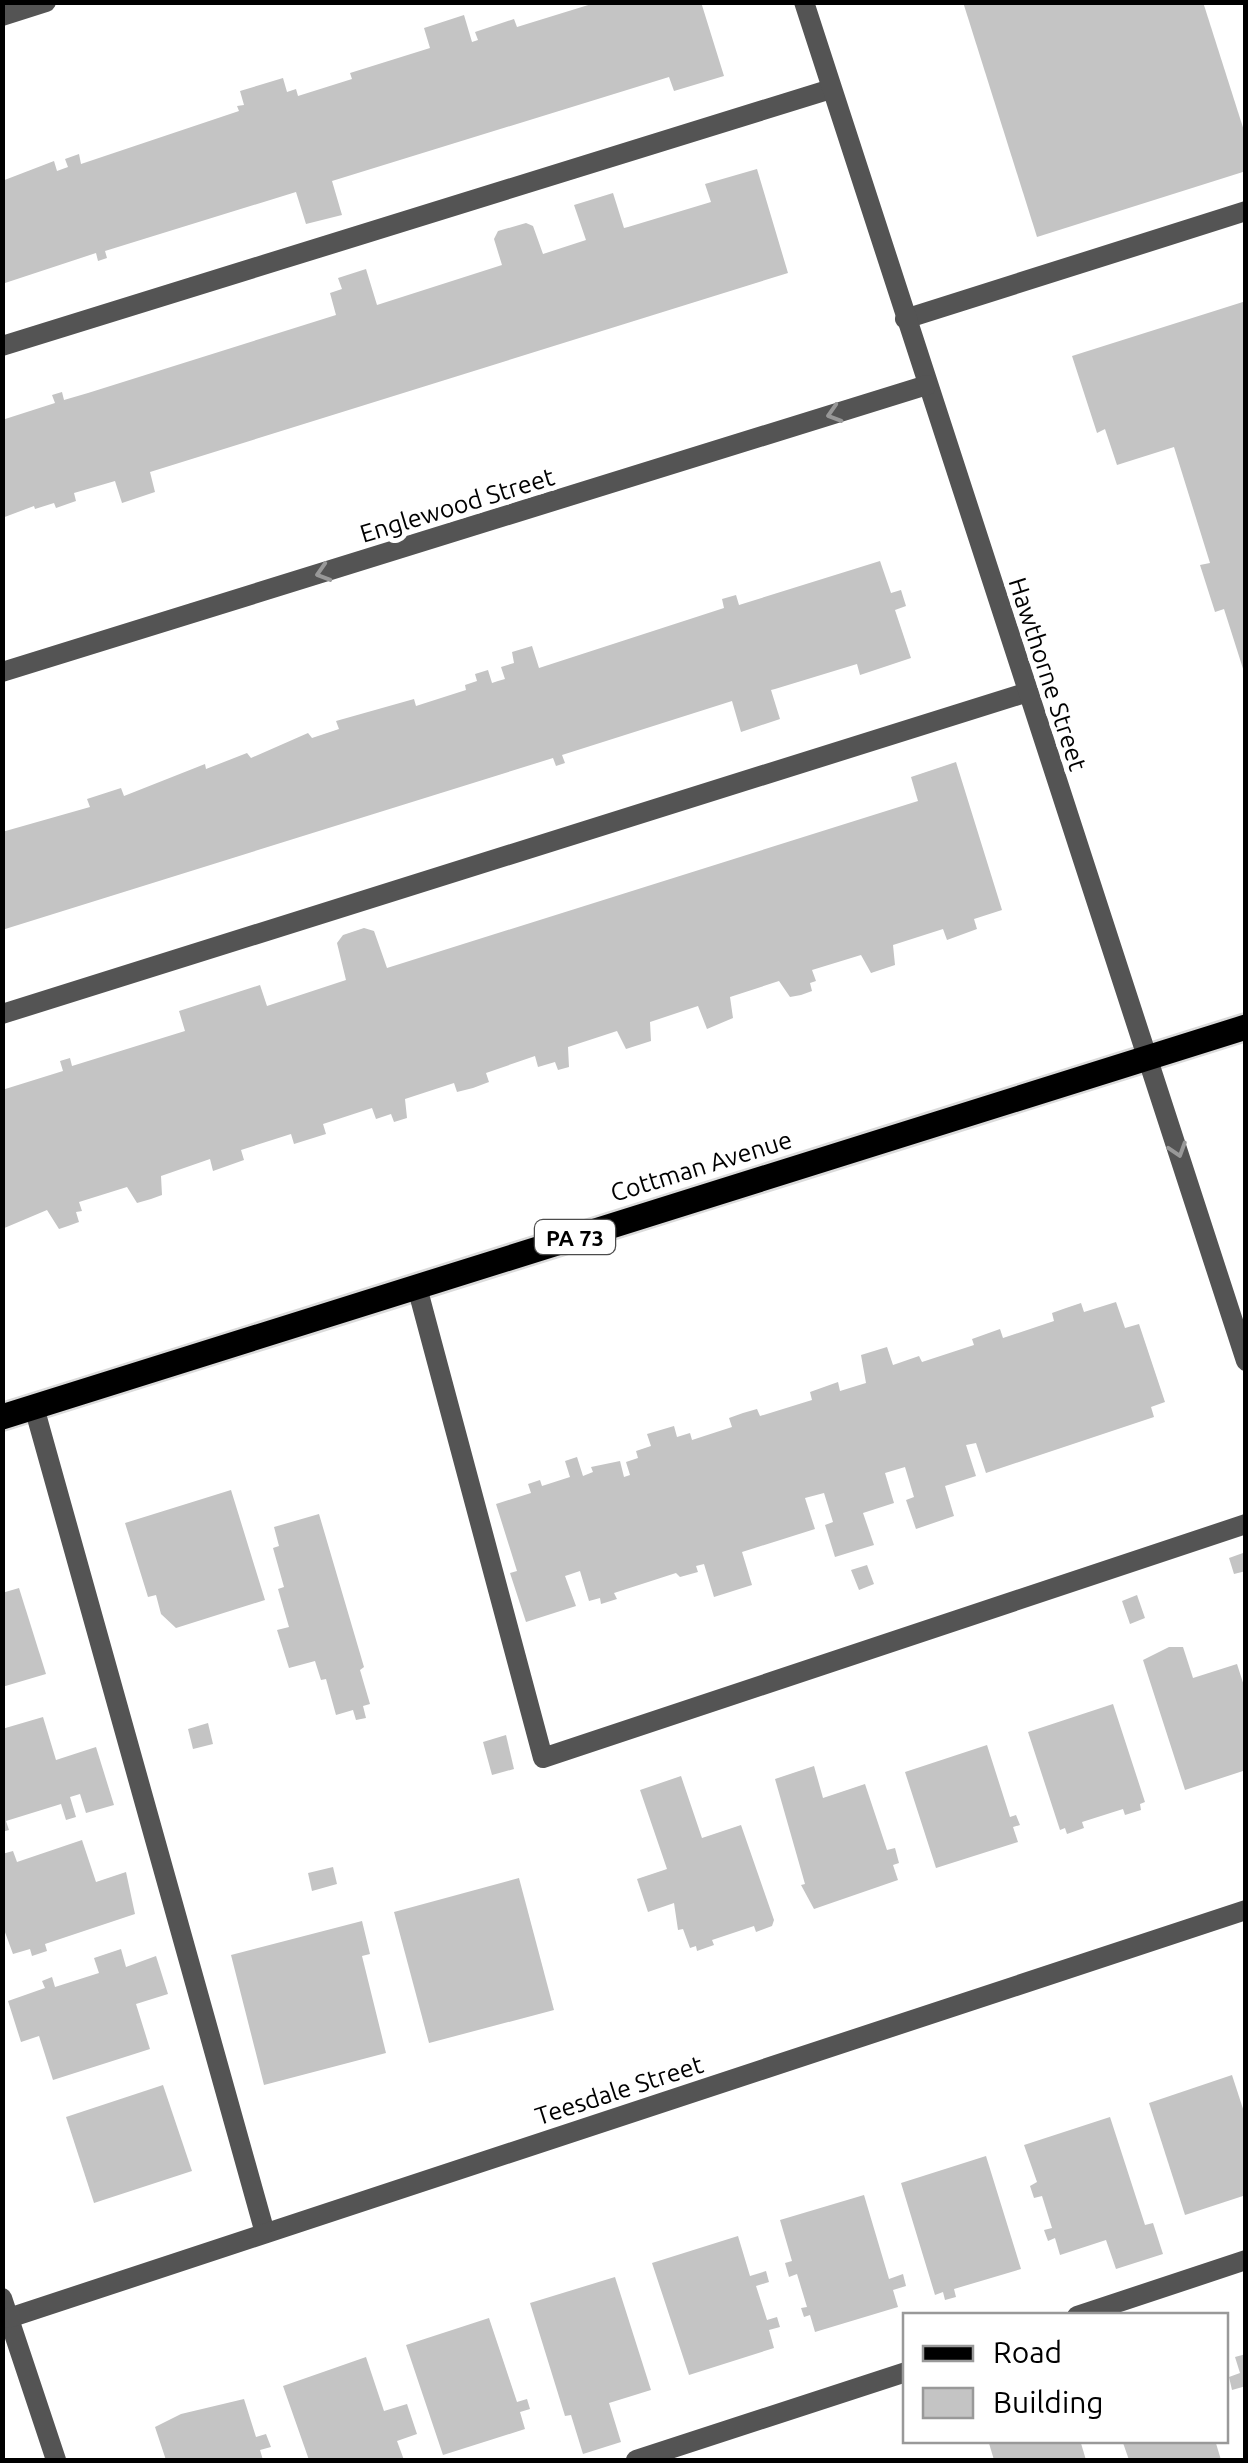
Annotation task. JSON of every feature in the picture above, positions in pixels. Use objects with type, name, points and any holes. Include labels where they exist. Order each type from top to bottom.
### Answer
[{"type":"main road","name":"Cottman Avenue","points":[[2,1416],[1246,1027]]},
{"type":"street","points":[[2,16],[46,2]]},
{"type":"street","name":"Hawthorne Street","points":[[804,2],[1246,1361]]},
{"type":"street","points":[[2,346],[831,89]]},
{"type":"street","points":[[906,319],[1246,211]]},
{"type":"street","name":"Englewood Street","points":[[2,672],[927,385]]},
{"type":"street","points":[[2,1014],[1028,692]]},
{"type":"street","points":[[416,1286],[543,1758],[1246,1524]]},
{"type":"street","points":[[34,1406],[265,2233]]},
{"type":"street","name":"Teesdale Street","points":[[6,2308],[265,2233],[1246,1910]]},
{"type":"street","points":[[1086,2313],[1246,2260]]},
{"type":"street","points":[[6,2308],[56,2460]]},
{"type":"street","points":[[636,2460],[903,2373]]},
{"type":"building","points":[[598,2],[701,2],[724,76],[674,91],[669,77],[332,181],[342,215],[306,224],[296,192],[105,251],[107,258],[98,261],[96,253],[2,284],[2,181],[54,161],[57,171],[68,167],[65,159],[79,154],[81,164],[239,111],[237,106],[244,105],[240,91],[283,78],[287,92],[296,89],[298,96],[352,79],[350,73],[430,48],[424,28],[464,15],[472,42],[478,40],[475,32],[514,19],[517,27]]},
{"type":"building","points":[[963,2],[1203,2],[1246,137],[1246,171],[1037,237]]},
{"type":"building","points":[[757,169],[788,273],[150,472],[155,492],[122,503],[115,481],[74,493],[76,501],[56,508],[54,503],[35,509],[34,506],[2,518],[2,420],[55,403],[52,395],[62,392],[64,400],[336,315],[330,293],[342,289],[338,278],[366,269],[377,305],[502,265],[494,239],[498,231],[526,223],[533,226],[543,254],[586,240],[574,205],[613,193],[624,228],[711,202],[705,184]]},
{"type":"building","points":[[1246,301],[1245,675],[1224,609],[1215,612],[1200,565],[1210,563],[1174,447],[1117,465],[1105,429],[1097,433],[1072,356]]},
{"type":"building","points":[[880,561],[891,593],[901,590],[906,606],[895,610],[911,658],[860,675],[857,664],[771,690],[780,719],[741,732],[732,701],[562,755],[565,763],[556,766],[553,758],[2,930],[2,832],[90,807],[87,799],[121,788],[124,796],[205,764],[206,769],[247,753],[251,758],[308,733],[312,738],[339,729],[336,721],[414,699],[416,706],[466,690],[465,685],[477,681],[475,674],[488,670],[492,683],[505,679],[501,667],[514,663],[512,652],[532,646],[539,668],[724,608],[722,599],[736,595],[739,605]]},
{"type":"building","points":[[956,762],[1002,910],[974,919],[977,929],[947,940],[943,929],[893,945],[895,965],[871,973],[861,955],[812,970],[816,981],[810,983],[812,991],[801,995],[790,997],[779,981],[730,997],[733,1018],[707,1029],[698,1006],[650,1022],[651,1041],[626,1049],[617,1031],[568,1047],[569,1067],[558,1070],[555,1062],[538,1067],[535,1056],[486,1073],[489,1082],[473,1088],[457,1092],[454,1083],[405,1099],[407,1118],[394,1122],[391,1114],[376,1119],[372,1108],[323,1124],[326,1134],[294,1144],[291,1134],[241,1150],[244,1160],[213,1171],[210,1159],[161,1176],[162,1195],[151,1199],[137,1203],[127,1187],[79,1202],[79,1222],[59,1229],[47,1210],[2,1229],[2,1090],[63,1071],[60,1061],[70,1058],[72,1066],[185,1031],[179,1011],[260,985],[267,1006],[346,980],[337,943],[343,935],[364,928],[374,931],[387,968],[918,801],[911,777]]},
{"type":"building","points":[[1116,1302],[1125,1328],[1139,1324],[1165,1402],[1151,1407],[1154,1417],[986,1473],[976,1443],[966,1445],[976,1476],[945,1486],[954,1516],[916,1529],[906,1500],[914,1497],[905,1467],[885,1473],[894,1503],[863,1513],[874,1545],[835,1557],[825,1525],[833,1522],[824,1493],[805,1498],[815,1529],[742,1552],[752,1585],[714,1597],[704,1564],[696,1566],[698,1572],[680,1577],[676,1573],[614,1593],[617,1599],[601,1604],[600,1598],[589,1601],[580,1571],[565,1576],[576,1606],[526,1622],[510,1573],[517,1571],[496,1504],[531,1493],[528,1484],[540,1480],[542,1486],[570,1477],[565,1461],[577,1457],[583,1476],[593,1472],[591,1467],[620,1461],[624,1477],[630,1475],[626,1462],[638,1458],[636,1451],[651,1446],[647,1434],[674,1426],[677,1437],[690,1433],[692,1440],[732,1427],[729,1418],[743,1413],[757,1409],[760,1416],[812,1400],[810,1392],[838,1382],[840,1391],[866,1383],[861,1355],[887,1347],[893,1365],[919,1356],[922,1362],[974,1345],[972,1339],[1000,1329],[1003,1338],[1054,1321],[1052,1313],[1081,1303],[1084,1312]]},
{"type":"building","points":[[231,1490],[265,1600],[176,1628],[161,1614],[156,1595],[148,1597],[125,1523]]},
{"type":"building","points":[[319,1514],[364,1667],[360,1670],[370,1704],[363,1706],[366,1718],[356,1720],[353,1710],[336,1715],[326,1679],[321,1680],[315,1661],[289,1668],[277,1630],[289,1627],[278,1589],[284,1587],[273,1548],[279,1546],[274,1527]]},
{"type":"building","points":[[1243,1553],[1246,1571],[1234,1574],[1229,1558]]},
{"type":"building","points":[[867,1565],[874,1584],[859,1590],[851,1570]]},
{"type":"building","points":[[19,1588],[46,1674],[2,1687],[2,1593]]},
{"type":"building","points":[[1137,1595],[1145,1618],[1130,1624],[1122,1601]]},
{"type":"building","points":[[1169,1647],[1183,1647],[1193,1678],[1237,1664],[1246,1692],[1246,1770],[1185,1790],[1143,1660]]},
{"type":"building","points":[[1113,1704],[1145,1802],[1140,1804],[1141,1810],[1125,1815],[1123,1809],[1082,1822],[1084,1828],[1067,1834],[1065,1828],[1060,1830],[1028,1732]]},
{"type":"building","points":[[43,1717],[56,1760],[96,1747],[114,1805],[86,1813],[80,1794],[70,1797],[76,1817],[66,1820],[61,1804],[6,1821],[9,1830],[2,1832],[2,1729]]},
{"type":"building","points":[[208,1723],[213,1744],[193,1749],[188,1729]]},
{"type":"building","points":[[506,1735],[514,1769],[492,1775],[483,1742]]},
{"type":"building","points":[[987,1745],[1010,1817],[1016,1815],[1020,1825],[1013,1827],[1018,1842],[936,1868],[905,1772]]},
{"type":"building","points":[[814,1766],[823,1798],[865,1784],[887,1850],[895,1848],[899,1863],[893,1865],[898,1880],[814,1909],[801,1885],[805,1884],[775,1779]]},
{"type":"building","points":[[681,1776],[702,1838],[741,1825],[774,1920],[772,1926],[756,1932],[754,1926],[712,1940],[714,1945],[697,1951],[696,1946],[690,1948],[683,1929],[678,1930],[674,1903],[648,1912],[637,1879],[667,1869],[640,1790]]},
{"type":"building","points":[[82,1840],[96,1882],[126,1872],[135,1914],[45,1944],[47,1951],[32,1956],[30,1949],[13,1954],[2,1924],[2,1854],[13,1851],[17,1862]]},
{"type":"building","points":[[333,1867],[337,1884],[312,1891],[308,1873]]},
{"type":"building","points":[[519,1878],[554,2010],[429,2043],[394,1912]]},
{"type":"building","points":[[362,1921],[370,1954],[362,1956],[386,2053],[264,2085],[231,1955]]},
{"type":"building","points":[[121,1949],[126,1967],[156,1956],[168,1994],[136,2004],[150,2049],[53,2080],[39,2036],[21,2042],[8,2001],[45,1988],[42,1981],[52,1977],[55,1987],[99,1973],[94,1958]]},
{"type":"building","points":[[1232,2075],[1246,2118],[1246,2195],[1185,2215],[1149,2103]]},
{"type":"building","points":[[163,2085],[192,2171],[94,2203],[66,2117]]},
{"type":"building","points":[[1110,2117],[1145,2225],[1153,2223],[1163,2254],[1116,2269],[1106,2240],[1060,2255],[1055,2238],[1048,2241],[1044,2230],[1052,2228],[1042,2196],[1034,2198],[1030,2186],[1037,2182],[1024,2145]]},
{"type":"building","points":[[986,2156],[1021,2269],[954,2289],[956,2297],[945,2300],[943,2292],[935,2295],[901,2183]]},
{"type":"building","points":[[864,2195],[889,2279],[903,2274],[906,2286],[893,2290],[898,2307],[815,2332],[810,2315],[804,2317],[801,2308],[807,2307],[797,2274],[789,2277],[785,2263],[792,2261],[780,2220]]},
{"type":"building","points":[[738,2236],[750,2276],[766,2271],[769,2282],[756,2286],[767,2320],[777,2317],[780,2327],[769,2330],[774,2348],[689,2375],[652,2263]]},
{"type":"building","points":[[615,2277],[651,2390],[609,2403],[621,2442],[583,2454],[571,2415],[565,2416],[530,2303]]},
{"type":"building","points":[[489,2318],[517,2402],[527,2399],[530,2409],[520,2412],[525,2429],[443,2455],[406,2345]]},
{"type":"building","points":[[1246,2354],[1246,2386],[1232,2390],[1229,2377],[1240,2373],[1235,2357]]},
{"type":"building","points":[[366,2357],[384,2411],[407,2404],[417,2434],[397,2441],[404,2460],[309,2460],[283,2386]]},
{"type":"building","points":[[244,2399],[256,2437],[266,2434],[271,2447],[260,2450],[263,2460],[166,2460],[155,2427],[181,2414]]},
{"type":"building","points":[[989,2443],[1081,2443],[1086,2460],[994,2460]]},
{"type":"building","points":[[1123,2443],[1216,2443],[1221,2460],[1129,2460]]}]
